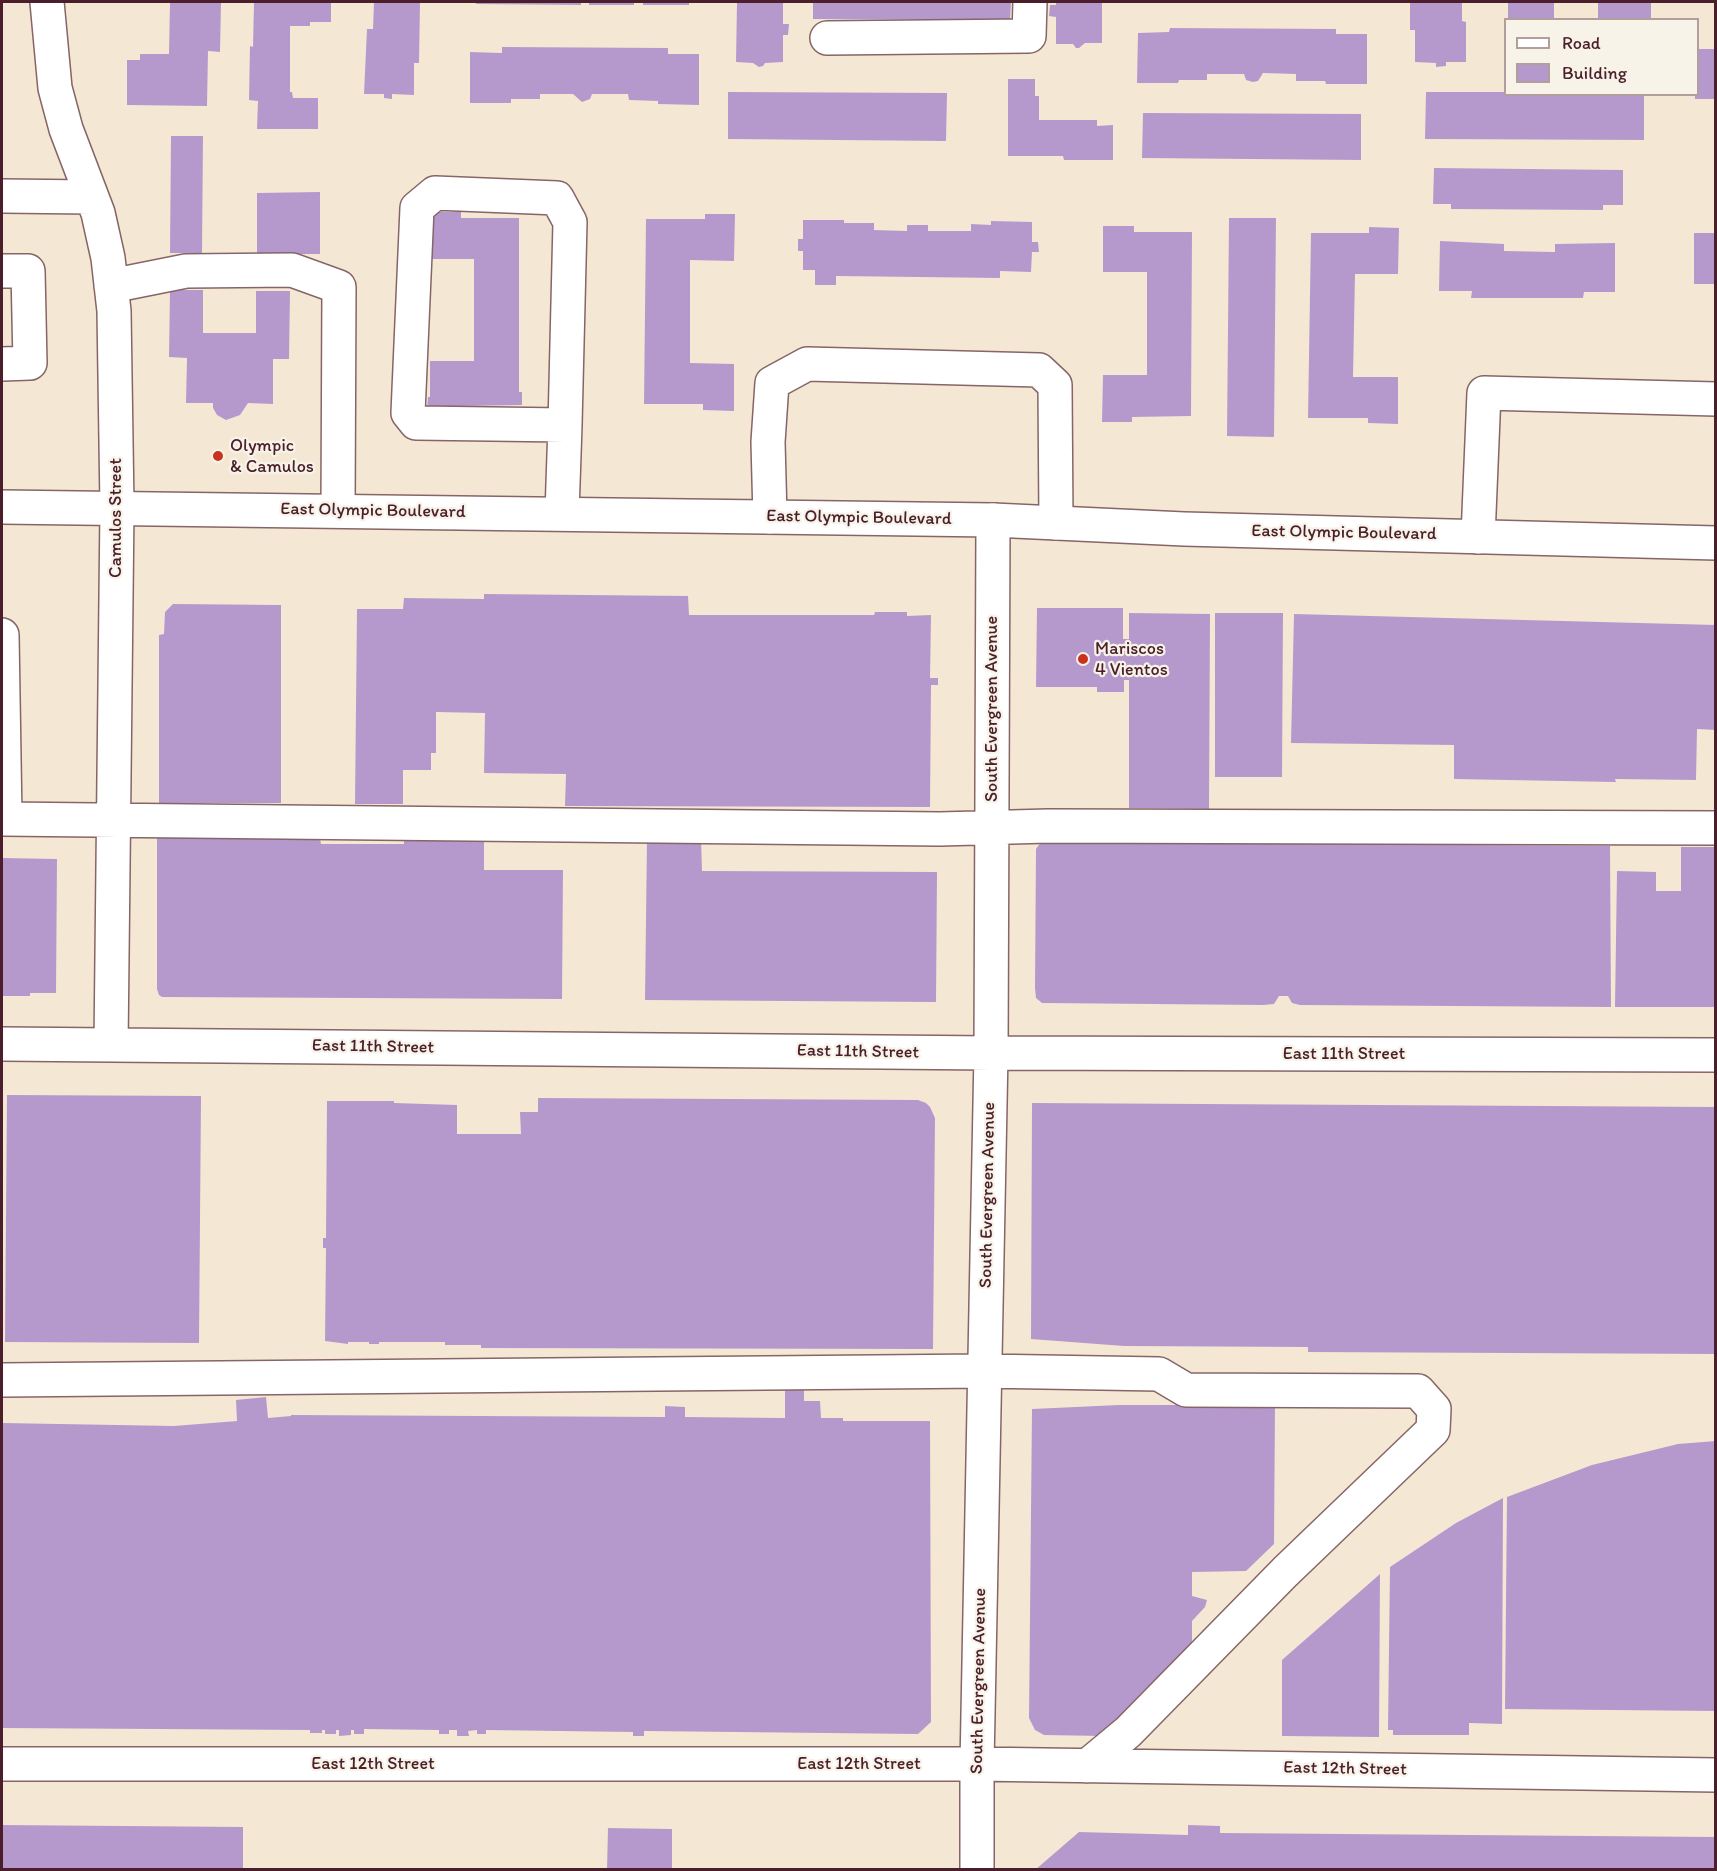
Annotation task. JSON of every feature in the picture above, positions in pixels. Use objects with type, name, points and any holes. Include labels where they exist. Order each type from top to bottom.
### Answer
[{"type":"street","name":"Camulos Street","points":[[46,2],[55,88],[66,129],[98,213],[108,258],[114,311],[117,507],[111,1045]]},
{"type":"street","points":[[827,38],[1029,36],[1030,2]]},
{"type":"street","points":[[562,513],[565,425],[570,222],[557,198],[435,193],[417,208],[408,413],[416,423],[565,425]]},
{"type":"street","points":[[2,196],[91,197]]},
{"type":"street","points":[[111,286],[186,270],[292,270],[339,287],[338,510]]},
{"type":"street","points":[[2,271],[28,271],[30,363],[2,364]]},
{"type":"street","points":[[770,517],[768,442],[772,383],[807,364],[1039,370],[1055,385],[1056,523]]},
{"type":"street","points":[[1479,537],[1484,393],[1716,399]]},
{"type":"street","name":"East Olympic Boulevard","points":[[2,507],[993,520],[1184,530],[1716,543]]},
{"type":"street","name":"South Evergreen Avenue","points":[[977,1869],[977,1764],[991,1053],[993,520]]},
{"type":"street","points":[[2,635],[3,819],[940,829],[1084,826],[1716,828]]},
{"type":"street","name":"East 11th Street","points":[[2,1044],[991,1053],[1716,1055]]},
{"type":"street","points":[[2,1380],[984,1371],[1159,1374],[1186,1390],[1418,1391],[1434,1409],[1433,1430],[1285,1572],[1128,1732],[1087,1766]]},
{"type":"street","name":"East 12th Street","points":[[2,1764],[977,1764],[1716,1774]]},
{"type":"building","points":[[170,2],[221,2],[220,52],[208,51],[207,106],[127,105],[127,60],[140,60],[140,54],[169,54]]},
{"type":"building","points":[[254,2],[331,2],[331,22],[310,22],[310,26],[290,26],[290,92],[293,98],[318,98],[318,129],[257,129],[258,101],[249,100]]},
{"type":"building","points":[[374,2],[420,2],[419,63],[414,63],[414,95],[392,94],[392,99],[384,98],[384,94],[364,94],[367,29],[373,29]]},
{"type":"building","points":[[476,2],[581,2],[581,5],[476,4]]},
{"type":"building","points":[[589,2],[634,2],[634,5],[589,5]]},
{"type":"building","points":[[643,2],[689,2],[689,5],[643,5]]},
{"type":"building","points":[[737,2],[783,2],[783,24],[789,24],[788,35],[783,35],[783,62],[765,63],[759,67],[753,63],[736,62]]},
{"type":"building","points":[[813,2],[1011,2],[1010,20],[813,19]]},
{"type":"building","points":[[1056,2],[1102,2],[1102,43],[1085,43],[1079,48],[1073,44],[1056,44],[1056,17],[1049,16],[1050,5],[1056,5]]},
{"type":"building","points":[[1410,2],[1462,2],[1462,21],[1466,22],[1466,62],[1446,62],[1446,66],[1436,67],[1436,63],[1415,62],[1415,30],[1410,30]]},
{"type":"building","points":[[1508,2],[1554,2],[1554,18],[1508,18]]},
{"type":"building","points":[[1598,2],[1651,2],[1651,18],[1598,18]]},
{"type":"building","points":[[1170,28],[1336,29],[1336,34],[1367,34],[1367,84],[1296,81],[1296,74],[1263,73],[1258,81],[1253,82],[1246,80],[1244,74],[1207,74],[1207,80],[1137,83],[1138,33],[1169,32]]},
{"type":"building","points":[[502,47],[668,48],[668,54],[699,54],[699,105],[658,104],[658,101],[629,100],[628,94],[592,94],[590,99],[582,102],[573,94],[540,94],[540,99],[511,99],[511,103],[470,103],[470,52],[502,53]]},
{"type":"building","points":[[1699,49],[1716,49],[1716,99],[1695,99],[1695,96],[1699,96]]},
{"type":"building","points":[[1008,79],[1035,79],[1035,96],[1039,96],[1039,120],[1097,120],[1097,126],[1113,125],[1113,160],[1064,160],[1063,156],[1008,156]]},
{"type":"building","points":[[728,92],[947,93],[946,141],[728,139]]},
{"type":"building","points":[[1426,92],[1504,92],[1504,96],[1644,96],[1644,140],[1425,139]]},
{"type":"building","points":[[1143,113],[1361,114],[1361,160],[1142,158]]},
{"type":"building","points":[[171,136],[203,136],[202,253],[170,253]]},
{"type":"building","points":[[1434,168],[1623,170],[1623,205],[1603,205],[1603,210],[1451,209],[1451,204],[1433,204]]},
{"type":"building","points":[[320,192],[320,254],[257,254],[257,193]]},
{"type":"building","points":[[431,212],[461,212],[461,218],[519,218],[519,392],[522,392],[522,405],[462,406],[462,411],[427,411],[428,397],[430,397],[430,361],[474,361],[474,259],[430,259]]},
{"type":"building","points":[[705,214],[735,214],[734,261],[690,260],[690,363],[734,364],[734,411],[703,410],[703,404],[644,404],[646,219],[705,219]]},
{"type":"building","points":[[1229,218],[1276,218],[1274,437],[1227,436]]},
{"type":"building","points":[[803,220],[874,223],[874,230],[907,231],[907,225],[928,225],[928,231],[971,231],[971,224],[991,225],[991,221],[1032,222],[1032,242],[1038,242],[1039,252],[1032,252],[1031,272],[1000,271],[1000,278],[836,276],[836,285],[815,285],[815,270],[803,270],[803,251],[798,251],[798,239],[803,239]]},
{"type":"building","points":[[1103,226],[1134,226],[1134,232],[1192,232],[1191,416],[1132,417],[1132,422],[1102,422],[1103,375],[1147,375],[1147,272],[1103,272]]},
{"type":"building","points":[[1369,227],[1399,228],[1398,274],[1355,274],[1353,377],[1398,377],[1398,424],[1368,423],[1368,418],[1308,418],[1311,233],[1369,233]]},
{"type":"building","points":[[1694,233],[1716,233],[1716,284],[1694,284]]},
{"type":"building","points":[[1440,241],[1504,244],[1504,251],[1555,252],[1555,244],[1615,243],[1615,292],[1584,292],[1583,298],[1471,298],[1472,291],[1439,291]]},
{"type":"building","points":[[170,290],[203,290],[203,333],[256,333],[256,291],[290,291],[289,359],[273,359],[273,404],[248,403],[240,415],[226,420],[217,415],[213,403],[186,403],[187,358],[169,357]]},
{"type":"building","points":[[484,594],[688,596],[689,615],[874,615],[875,612],[907,612],[907,616],[931,615],[930,678],[938,678],[938,685],[931,685],[930,807],[565,806],[566,774],[484,773],[485,713],[436,712],[436,753],[431,753],[431,770],[403,770],[403,804],[355,804],[357,609],[403,609],[404,598],[484,599]]},
{"type":"building","points":[[173,604],[281,605],[281,803],[159,803],[159,635],[164,634],[165,612]]},
{"type":"building","points":[[1037,608],[1123,608],[1123,639],[1129,639],[1129,613],[1210,614],[1209,809],[1129,808],[1129,680],[1124,680],[1124,692],[1097,692],[1097,687],[1036,687]]},
{"type":"building","points":[[1215,613],[1283,613],[1282,777],[1215,777]]},
{"type":"building","points":[[1294,614],[1716,625],[1716,730],[1697,729],[1696,780],[1615,779],[1616,782],[1454,779],[1454,745],[1291,743]]},
{"type":"building","points":[[157,836],[320,838],[321,844],[404,844],[404,839],[484,840],[484,870],[563,870],[562,999],[162,997],[157,989]]},
{"type":"building","points":[[647,839],[701,839],[702,871],[937,872],[936,1002],[645,1000]]},
{"type":"building","points":[[1041,842],[1610,846],[1611,1007],[1300,1005],[1292,1003],[1288,996],[1279,996],[1274,1004],[1263,1005],[1042,1003],[1036,998],[1035,988],[1036,849]]},
{"type":"building","points":[[1681,847],[1716,847],[1716,1007],[1615,1007],[1617,871],[1656,872],[1656,891],[1681,891]]},
{"type":"building","points":[[2,858],[57,859],[56,993],[2,996]]},
{"type":"building","points":[[7,1095],[201,1096],[199,1343],[5,1342]]},
{"type":"building","points":[[538,1098],[918,1100],[926,1103],[935,1118],[933,1349],[481,1348],[481,1345],[445,1345],[445,1342],[369,1344],[369,1342],[348,1342],[348,1344],[325,1341],[326,1248],[323,1248],[323,1238],[326,1238],[327,1101],[394,1101],[394,1103],[457,1105],[457,1134],[521,1134],[520,1112],[538,1112]]},
{"type":"building","points":[[1032,1103],[1716,1107],[1716,1354],[1308,1352],[1308,1347],[1124,1346],[1031,1339]]},
{"type":"building","points":[[804,1385],[804,1401],[820,1401],[821,1418],[843,1418],[843,1421],[930,1421],[931,1722],[918,1734],[644,1731],[644,1736],[633,1736],[633,1732],[486,1730],[486,1734],[477,1734],[477,1730],[468,1731],[469,1736],[457,1736],[457,1730],[449,1730],[449,1734],[439,1734],[439,1730],[364,1729],[364,1734],[354,1734],[354,1730],[351,1730],[351,1735],[339,1736],[339,1730],[336,1730],[336,1734],[325,1734],[325,1730],[322,1730],[322,1733],[310,1733],[310,1730],[2,1728],[2,1423],[174,1426],[237,1421],[236,1400],[266,1397],[268,1418],[291,1415],[665,1417],[665,1406],[685,1407],[685,1417],[785,1418],[785,1386]]},
{"type":"building","points":[[1119,1405],[1275,1405],[1274,1544],[1246,1571],[1192,1572],[1192,1596],[1207,1600],[1205,1607],[1192,1621],[1192,1650],[1102,1736],[1044,1735],[1035,1730],[1029,1718],[1032,1409]]},
{"type":"building","points":[[1716,1441],[1716,1711],[1505,1709],[1507,1497],[1592,1465],[1678,1444]]},
{"type":"building","points":[[1503,1498],[1502,1724],[1469,1723],[1469,1735],[1393,1735],[1393,1730],[1388,1730],[1390,1567],[1456,1523]]},
{"type":"building","points":[[1380,1574],[1379,1737],[1282,1736],[1282,1660]]},
{"type":"building","points":[[2,1825],[243,1827],[243,1870],[2,1870]]},
{"type":"building","points":[[1188,1825],[1220,1826],[1220,1833],[1716,1837],[1716,1870],[1035,1870],[1079,1832],[1188,1835]]},
{"type":"building","points":[[608,1828],[672,1829],[672,1870],[607,1870]]},
{"type":"place","name":"Olympic & Camulos","points":[[218,456]]},
{"type":"place","name":"Mariscos 4 Vientos","points":[[1083,659]]}]
